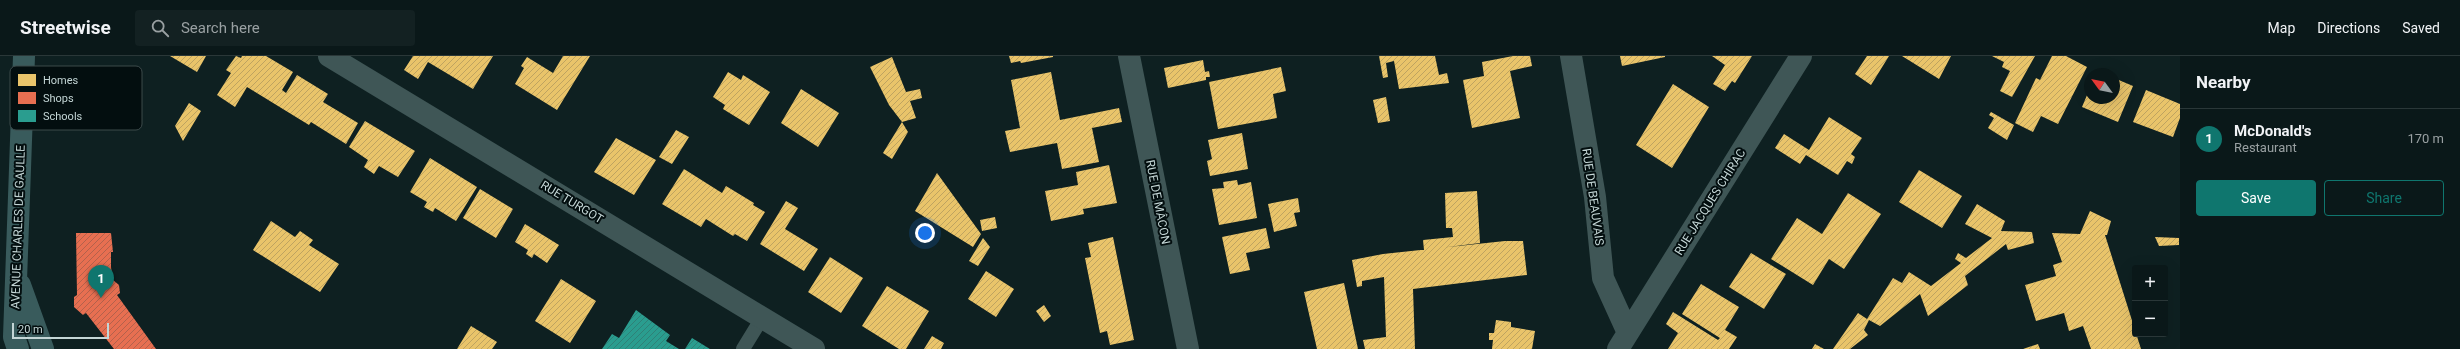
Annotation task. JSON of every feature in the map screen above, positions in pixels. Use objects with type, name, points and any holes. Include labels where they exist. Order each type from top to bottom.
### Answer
[{"type":"main road","name":"AVENUE CHARLES DE GAULLE","points":[[24,56],[24,66]]},
{"type":"main road","name":"AVENUE CHARLES DE GAULLE","points":[[18,349],[14,337],[21,130]]},
{"type":"main road","points":[[16,275],[44,349]]},
{"type":"street","name":"RUE TURGOT","points":[[330,56],[814,349]]},
{"type":"street","name":"RUE DE MÂCON","points":[[1129,56],[1188,349]]},
{"type":"street","name":"RUE DE BEAUVAIS","points":[[1571,56],[1595,197],[1603,278],[1623,341]]},
{"type":"street","name":"RUE JACQUES CHIRAC","points":[[1623,341],[1802,56]]},
{"type":"lane","points":[[743,349],[762,318]]},
{"type":"building: Homes","points":[[170,56],[206,56],[197,72]]},
{"type":"building: Homes","points":[[236,56],[241,58],[242,56],[266,56],[293,72],[282,90],[286,93],[297,75],[328,94],[323,102],[358,123],[346,144],[311,122],[309,125],[247,87],[235,107],[217,95],[231,73],[226,70]]},
{"type":"building: Homes","points":[[413,56],[493,56],[473,89],[428,62],[418,79],[404,70]]},
{"type":"building: Homes","points":[[563,56],[590,56],[557,110],[515,84],[524,68],[521,66],[527,57],[553,73]]},
{"type":"building: Homes","points":[[1009,56],[1053,57],[1021,63],[1020,61],[1011,63]]},
{"type":"building: Homes","points":[[1379,56],[1435,56],[1439,75],[1447,73],[1449,83],[1399,89],[1394,61],[1386,63],[1388,77],[1383,78]]},
{"type":"building: Homes","points":[[1513,56],[1530,56],[1532,66],[1510,71],[1520,118],[1472,128],[1463,80],[1484,76],[1482,62]]},
{"type":"building: Homes","points":[[1620,56],[1665,56],[1665,57],[1622,66]]},
{"type":"building: Homes","points":[[1712,56],[1752,56],[1735,83],[1732,81],[1725,91],[1713,84],[1725,65]]},
{"type":"building: Homes","points":[[1867,56],[1889,56],[1871,85],[1855,74]]},
{"type":"building: Homes","points":[[1902,56],[1951,56],[1939,79]]},
{"type":"building: Homes","points":[[1992,56],[2035,56],[2012,97],[2000,91],[2010,71],[2002,67],[2004,62]]},
{"type":"building: Homes","points":[[2052,56],[2066,56],[2087,67],[2084,68],[2084,73],[2058,124],[2041,116],[2033,132],[2015,123],[2036,78],[2040,80]]},
{"type":"building: Homes","points":[[892,57],[906,92],[920,89],[922,98],[910,101],[916,118],[902,122],[889,105],[870,67]]},
{"type":"building: Homes","points":[[1203,60],[1205,72],[1209,71],[1210,77],[1206,77],[1206,80],[1168,88],[1164,68]]},
{"type":"building: Homes","points":[[1281,67],[1286,91],[1273,94],[1277,118],[1218,129],[1209,82]]},
{"type":"building: Homes","points":[[728,72],[741,80],[743,75],[770,92],[749,125],[723,109],[725,105],[713,97]]},
{"type":"building: Homes","points":[[1051,72],[1060,120],[1119,108],[1122,122],[1092,128],[1099,162],[1062,169],[1057,143],[1010,152],[1005,131],[1020,128],[1011,80]]},
{"type":"building: Homes","points":[[2120,81],[2133,86],[2118,122],[2082,107],[2084,102],[2084,104],[2120,104]]},
{"type":"building: Homes","points":[[1673,84],[1709,107],[1672,168],[1636,145]]},
{"type":"building: Homes","points":[[801,89],[839,113],[818,147],[781,123]]},
{"type":"building: Homes","points":[[2146,90],[2180,104],[2180,118],[2173,137],[2133,122]]},
{"type":"building: Homes","points":[[1386,97],[1390,121],[1378,123],[1373,100]]},
{"type":"building: Homes","points":[[189,103],[201,111],[183,141],[175,126]]},
{"type":"building: Homes","points":[[1991,112],[2014,125],[2007,140],[1988,128],[1994,118],[1989,115]]},
{"type":"building: Homes","points":[[1829,117],[1862,138],[1851,154],[1855,157],[1852,164],[1847,161],[1838,175],[1806,155],[1800,164],[1775,148],[1784,134],[1809,150]]},
{"type":"building: Homes","points":[[365,121],[415,151],[398,177],[379,166],[374,174],[364,167],[368,160],[349,147]]},
{"type":"building: Homes","points":[[902,122],[908,132],[892,159],[883,153]]},
{"type":"building: Homes","points":[[676,130],[689,137],[672,164],[659,157]]},
{"type":"building: Homes","points":[[1242,133],[1248,169],[1210,176],[1207,161],[1212,159],[1208,140]]},
{"type":"building: Homes","points":[[616,138],[656,160],[634,195],[594,172]]},
{"type":"building: Homes","points":[[430,158],[477,187],[456,221],[435,208],[433,212],[424,207],[427,202],[410,192]]},
{"type":"building: Homes","points":[[1109,165],[1117,203],[1083,209],[1084,214],[1051,221],[1045,191],[1078,185],[1076,172]]},
{"type":"building: Homes","points":[[684,169],[722,193],[726,186],[754,203],[753,205],[765,212],[747,241],[735,234],[733,236],[706,219],[701,227],[662,204]]},
{"type":"building: Homes","points":[[1919,170],[1962,196],[1942,228],[1899,202]]},
{"type":"building: Homes","points":[[937,173],[981,234],[973,247],[915,211]]},
{"type":"building: Homes","points":[[1237,180],[1238,185],[1251,182],[1257,218],[1219,225],[1212,189],[1224,188],[1223,182]]},
{"type":"building: Homes","points":[[480,189],[513,209],[496,238],[463,218]]},
{"type":"building: Homes","points":[[1477,191],[1480,243],[1424,250],[1423,240],[1453,237],[1452,228],[1446,228],[1445,193]]},
{"type":"building: Homes","points":[[1848,193],[1881,214],[1844,269],[1829,259],[1813,285],[1771,259],[1797,218],[1822,234]]},
{"type":"building: Homes","points":[[1298,198],[1300,212],[1294,213],[1297,226],[1274,232],[1268,204]]},
{"type":"building: Homes","points":[[786,201],[798,208],[785,229],[818,249],[804,271],[760,244]]},
{"type":"building: Homes","points":[[1977,204],[2005,221],[2001,231],[2032,232],[2034,243],[2008,250],[2006,244],[1965,276],[1968,285],[1928,316],[1920,294],[1880,326],[1869,320],[1864,330],[1868,335],[1850,349],[1833,349],[1858,313],[1867,319],[1893,278],[1902,283],[1909,272],[1931,286],[1961,263],[1955,259],[1958,253],[1966,258],[1992,238],[1965,224]]},
{"type":"building: Homes","points":[[2090,211],[2111,221],[2107,235],[2105,235],[2132,320],[2132,337],[2137,337],[2141,349],[2091,349],[2083,326],[2069,331],[2064,313],[2036,321],[2025,285],[2056,276],[2053,265],[2062,262],[2052,233],[2080,234]]},
{"type":"building: Homes","points":[[995,217],[997,228],[982,231],[980,220]]},
{"type":"building: Homes","points":[[271,221],[295,237],[300,231],[313,240],[309,245],[339,264],[320,292],[253,250]]},
{"type":"building: Homes","points":[[525,224],[559,245],[547,263],[534,254],[532,258],[526,254],[528,250],[515,242]]},
{"type":"building: Homes","points":[[1266,228],[1270,248],[1246,253],[1250,270],[1230,274],[1222,237]]},
{"type":"building: Homes","points":[[1113,237],[1134,340],[1110,345],[1107,331],[1100,333],[1085,258],[1091,257],[1088,243]]},
{"type":"building: Homes","points":[[2155,237],[2179,238],[2179,245],[2159,246]]},
{"type":"building: Homes","points":[[983,238],[990,247],[978,266],[969,261]]},
{"type":"building: Homes","points":[[1505,241],[1523,241],[1527,275],[1413,289],[1415,349],[1365,349],[1363,340],[1386,337],[1384,277],[1362,281],[1362,286],[1357,287],[1352,260],[1383,254]]},
{"type":"building: Homes","points":[[1751,253],[1786,274],[1764,309],[1729,287]]},
{"type":"building: Homes","points":[[830,257],[863,278],[841,313],[808,292]]},
{"type":"building: Homes","points":[[986,271],[1014,289],[996,317],[968,299]]},
{"type":"building: Homes","points":[[561,279],[596,301],[570,343],[535,321]]},
{"type":"building: Homes","points":[[1344,283],[1358,349],[1317,349],[1304,292]]},
{"type":"building: Homes","points":[[1701,284],[1739,307],[1725,330],[1737,337],[1729,349],[1668,349],[1678,333],[1666,324],[1673,312],[1718,340],[1720,338],[1682,314]]},
{"type":"building: Homes","points":[[887,286],[929,311],[906,349],[899,349],[862,326]]},
{"type":"building: Homes","points":[[1044,305],[1051,316],[1044,322],[1036,311]]},
{"type":"building: Homes","points":[[1496,320],[1511,322],[1511,327],[1535,331],[1532,349],[1492,349],[1493,340],[1489,340],[1489,333],[1494,333]]},
{"type":"building: Homes","points":[[471,326],[497,342],[492,349],[457,349]]},
{"type":"building: Homes","points":[[932,336],[944,343],[941,349],[924,349]]},
{"type":"building: Homes","points":[[1815,344],[1824,349],[1812,349]]},
{"type":"building: Homes","points":[[2038,344],[2040,349],[2023,349]]},
{"type":"building: Shops","points":[[76,233],[111,233],[113,252],[111,252],[111,267],[113,280],[119,285],[120,293],[117,295],[156,349],[114,349],[86,313],[83,315],[74,307],[74,297],[77,295]]},
{"type":"building: Schools","points":[[636,310],[670,335],[666,341],[679,349],[602,349],[612,334],[619,338]]},
{"type":"building: Schools","points":[[692,338],[710,349],[685,349]]},
{"type":"place","name":"McDonald's","points":[[101,298]]}]
